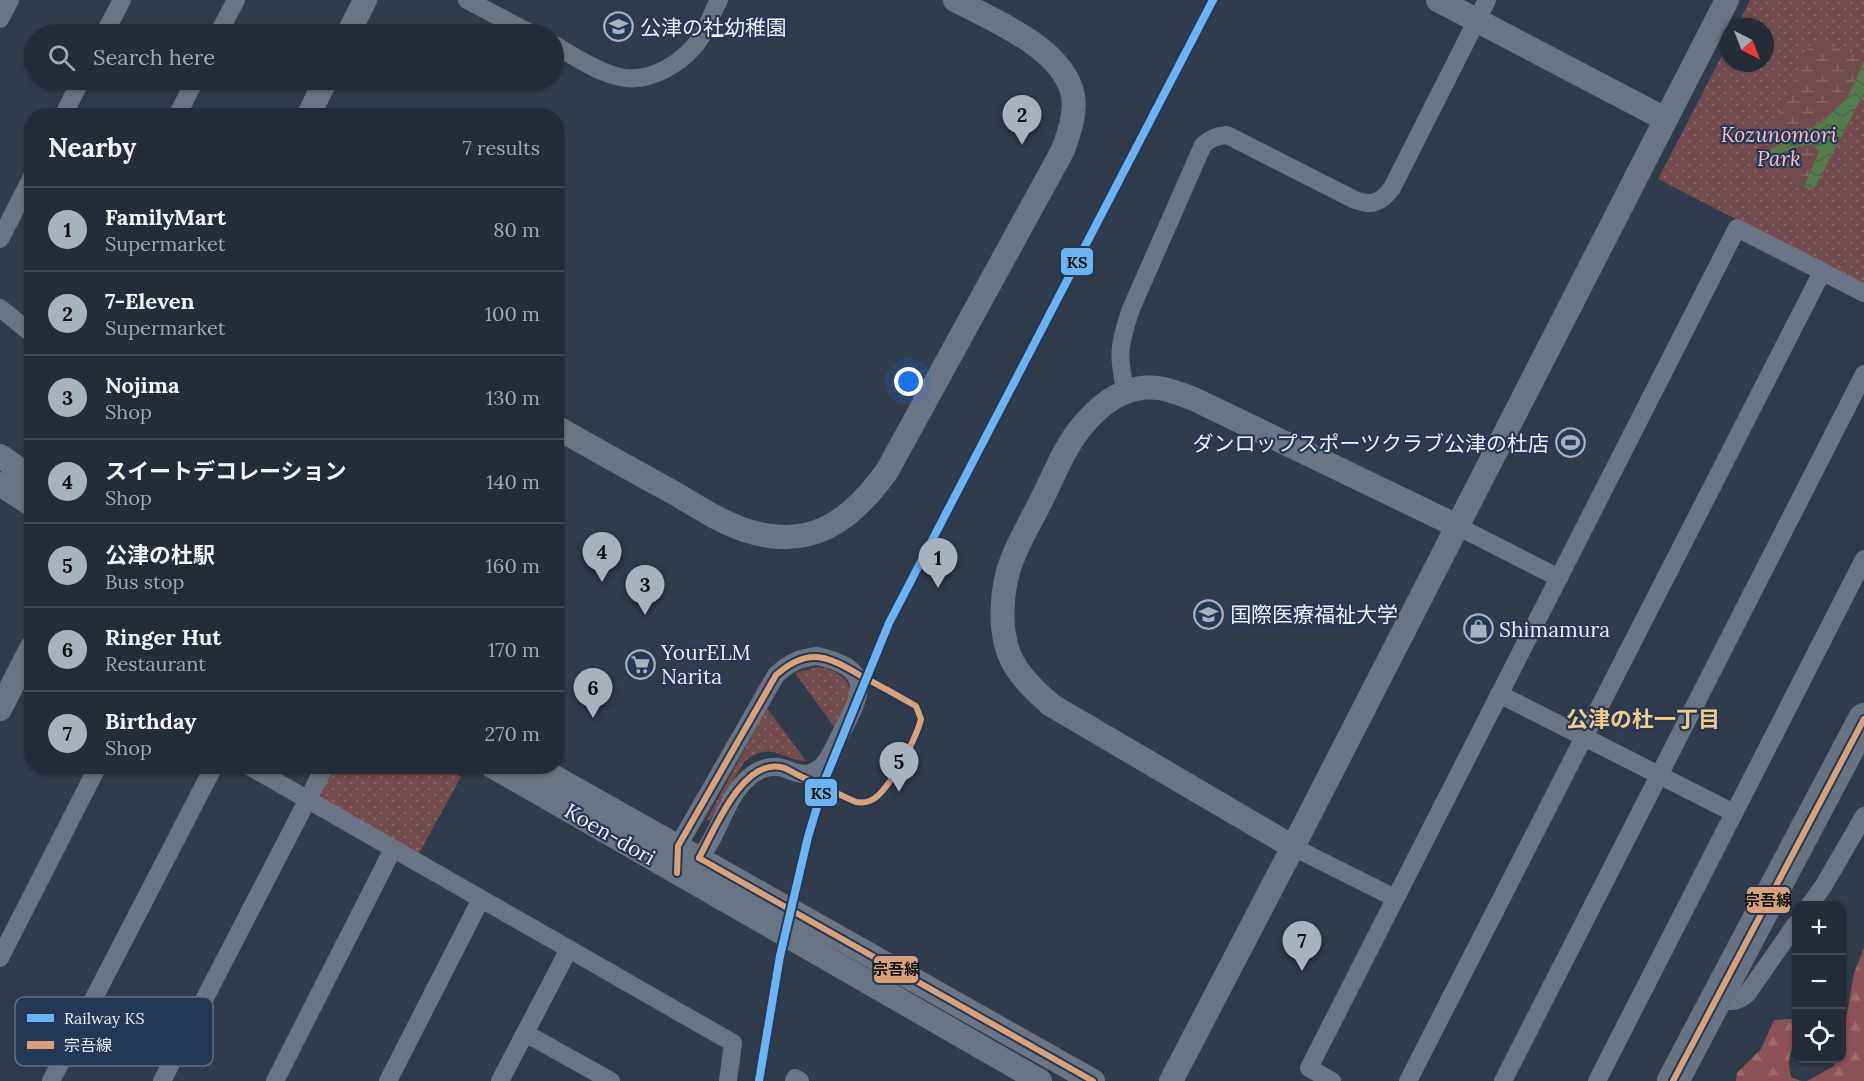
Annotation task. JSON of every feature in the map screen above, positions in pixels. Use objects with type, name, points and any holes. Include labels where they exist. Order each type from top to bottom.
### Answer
[{"type":"highway","points":[[1673,1081],[1864,719]]},
{"type":"street","points":[[0,19],[10,0]]},
{"type":"street","points":[[109,24],[122,0]]},
{"type":"street","points":[[223,24],[236,0]]},
{"type":"street","points":[[353,24],[365,0]]},
{"type":"street","points":[[466,0],[513,24]]},
{"type":"street","points":[[564,50],[618,77],[635,78],[652,75],[671,66],[690,51],[702,35],[719,0]]},
{"type":"street","points":[[564,431],[729,524],[760,535],[779,537],[812,533],[847,517],[862,503],[887,471],[1063,150],[1073,115],[1073,97],[1068,81],[1058,64],[1045,51],[955,0]]},
{"type":"street","points":[[1438,0],[1482,10],[1665,119]]},
{"type":"street","points":[[1171,1081],[1726,0]]},
{"type":"street","points":[[1126,392],[1119,364],[1123,333],[1131,309],[1203,145],[1218,136],[1227,135],[1353,199],[1364,204],[1374,204],[1384,199],[1392,188],[1482,10]]},
{"type":"street","points":[[67,108],[76,90]]},
{"type":"street","points":[[181,108],[190,90]]},
{"type":"street","points":[[312,108],[321,90]]},
{"type":"street","points":[[0,239],[24,192]]},
{"type":"street","points":[[1332,1081],[1309,1068],[1737,228],[1864,293]]},
{"type":"street","points":[[1408,1081],[1822,272]]},
{"type":"street","points":[[0,308],[24,328]]},
{"type":"street","points":[[1503,1081],[1864,374]]},
{"type":"street","points":[[1395,898],[1293,847],[1051,705],[1033,690],[1006,645],[1003,601],[1012,560],[1067,448],[1081,427],[1110,400],[1126,392],[1151,386],[1169,389],[1457,526],[1558,578]]},
{"type":"street","points":[[0,456],[24,472]]},
{"type":"street","points":[[0,484],[24,500]]},
{"type":"street","points":[[1597,1081],[1864,559]]},
{"type":"street","points":[[677,873],[776,675],[788,664],[801,658],[817,656],[832,659],[848,668],[857,679],[860,690],[858,701],[827,761],[810,774],[798,774],[781,767],[768,767],[756,772],[738,790],[689,852]]},
{"type":"street","points":[[0,709],[24,662]]},
{"type":"street","points":[[1499,694],[1734,813]]},
{"type":"street","points":[[0,958],[94,774]]},
{"type":"street","points":[[100,997],[210,774]]},
{"type":"street","points":[[262,774],[733,1042],[728,1081]]},
{"type":"street","points":[[206,997],[321,774]]},
{"type":"street","name":"Koen-dori","points":[[506,774],[1040,1081]]},
{"type":"street","name":"Koen-dori","points":[[549,774],[1093,1081]]},
{"type":"street","points":[[1813,901],[1864,816]]},
{"type":"street","points":[[275,1081],[393,849]]},
{"type":"street","points":[[388,1081],[481,899]]},
{"type":"street","points":[[1716,999],[1731,1002],[1747,994],[1792,931]]},
{"type":"street","points":[[500,1081],[569,949]]},
{"type":"street","points":[[525,1033],[611,1081]]},
{"type":"street","points":[[162,1081],[170,1066]]},
{"type":"street","points":[[794,1081],[795,1078],[800,1081]]},
{"type":"green space","name":"Kozunomori Park","points":[[1750,0],[1864,0],[1864,285],[1658,179],[1720,59],[1720,72],[1774,72],[1774,18],[1741,18]]},
{"type":"green space","points":[[1812,40],[1864,58],[1848,97],[1822,122],[1760,155]]},
{"type":"green space","points":[[1813,144],[1820,151],[1804,186],[1762,163],[1786,151]]},
{"type":"green space","points":[[818,667],[836,672],[845,680],[850,690],[848,705],[835,728],[795,673]]},
{"type":"green space","points":[[767,708],[806,761],[768,751],[753,756],[744,762],[710,820],[706,821]]},
{"type":"green space","points":[[330,774],[456,774],[461,777],[418,855],[322,801],[320,793]]},
{"type":"green space","points":[[1864,948],[1864,1081],[1807,1081],[1834,1066],[1835,1063],[1846,1063],[1846,1020],[1854,973]]},
{"type":"green space","points":[[1792,1019],[1792,1050],[1789,1068],[1791,1077],[1801,1081],[1736,1081],[1737,1073],[1761,1049],[1774,1020]]},
{"type":"water","points":[[1864,61],[1864,93],[1813,191],[1804,186],[1819,152],[1813,144],[1786,151],[1762,163],[1758,161],[1760,155],[1822,122],[1848,97]]},
{"type":"rail line","name":"KS","points":[[759,1081],[780,956],[808,837],[826,777],[889,623],[1213,0]]},
{"type":"transit line","name":"宗吾線","points":[[677,873],[678,846],[776,675],[788,666],[799,660],[820,657],[840,664],[916,706],[921,719],[914,738],[895,773],[873,800],[856,802],[781,767],[767,768],[754,774],[731,799],[699,858]]},
{"type":"transit line","name":"宗吾線","points":[[1673,1081],[1864,719]]},
{"type":"transit line","name":"宗吾線","points":[[699,858],[1093,1081]]},
{"type":"place","name":"公津の社幼稚園","points":[[619,27]]},
{"type":"place","name":"7-Eleven","points":[[1022,145]]},
{"type":"place","name":"ダンロップスポーツクラブ公津の杜店","points":[[1570,443]]},
{"type":"place","name":"スイートデコレーション","points":[[602,582]]},
{"type":"place","name":"FamilyMart","points":[[938,588]]},
{"type":"place","name":"国際医療福祉大学","points":[[1209,614]]},
{"type":"place","name":"Nojima","points":[[645,615]]},
{"type":"place","name":"Shimamura","points":[[1478,629]]},
{"type":"place","name":"YourELM Narita","points":[[640,664]]},
{"type":"place","name":"Ringer Hut","points":[[593,718]]},
{"type":"place","name":"公津の杜駅","points":[[899,792]]},
{"type":"place","name":"Birthday","points":[[1302,971]]},
{"type":"district","name":"公津の杜一丁目","points":[[1643,719]]}]
